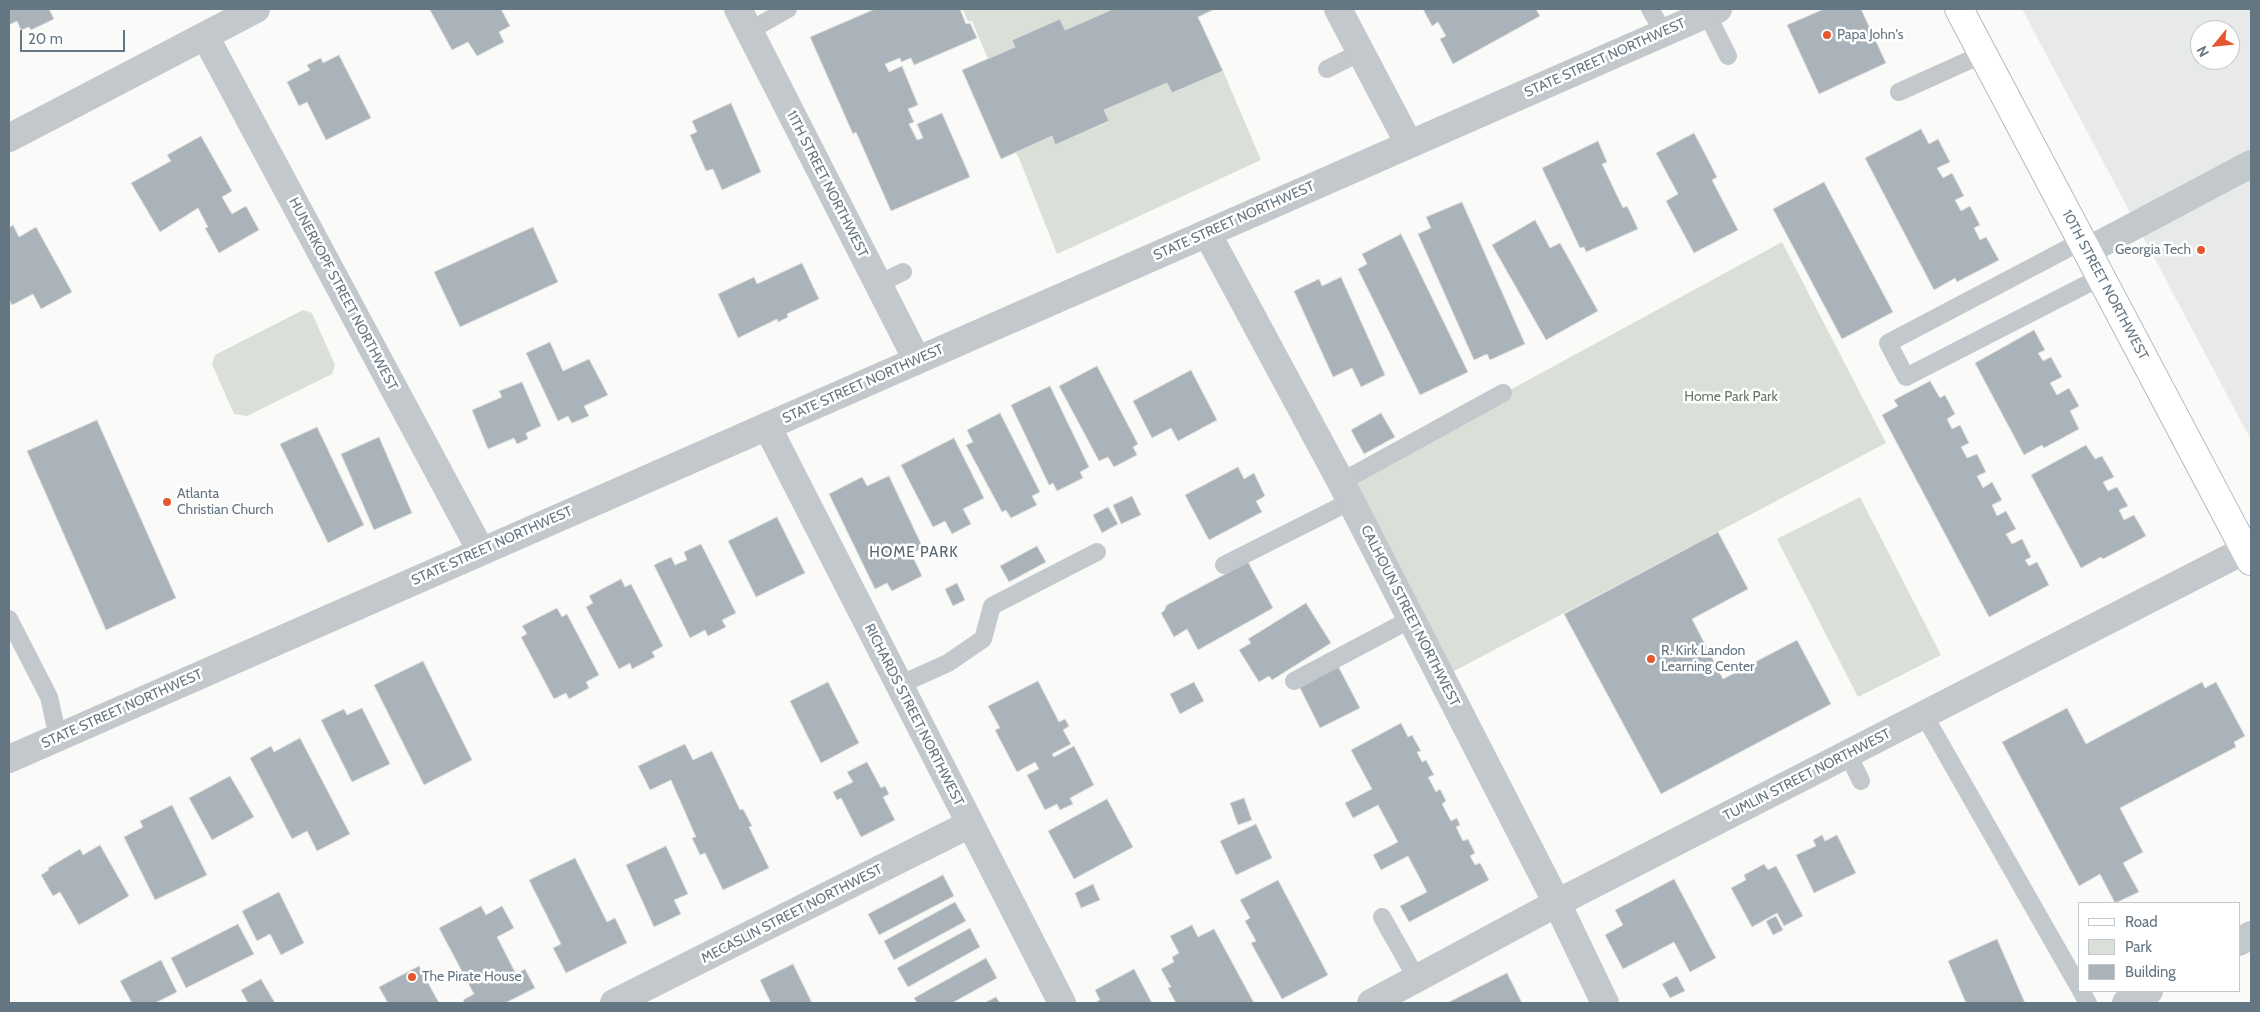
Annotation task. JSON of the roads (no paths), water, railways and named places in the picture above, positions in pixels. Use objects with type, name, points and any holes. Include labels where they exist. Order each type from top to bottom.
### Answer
[{"type":"main road","name":"10TH STREET NORTHWEST","points":[[1959,9],[2248,555]]},
{"type":"street","points":[[9,138],[256,9]]},
{"type":"street","points":[[1338,9],[1408,144]]},
{"type":"street","name":"STATE STREET NORTHWEST","points":[[9,759],[1712,11]]},
{"type":"street","name":"11TH STREET NORTHWEST","points":[[743,20],[918,360]]},
{"type":"street","name":"HUNERKOPF STREET NORTHWEST","points":[[204,36],[481,551]]},
{"type":"street","points":[[2084,246],[2251,164]]},
{"type":"street","name":"CALHOUN STREET NORTHWEST","points":[[1207,233],[1346,491],[1557,903],[1604,1003]]},
{"type":"street","name":"RICHARDS STREET NORTHWEST","points":[[767,426],[1062,1003]]},
{"type":"street","name":"TUMLIN STREET NORTHWEST","points":[[1371,1003],[1557,903],[1924,715],[2248,555]]},
{"type":"street","name":"MECASLIN STREET NORTHWEST","points":[[614,1003],[970,824]]},
{"type":"street","points":[[2240,941],[2251,935]]},
{"type":"street","points":[[2126,1003],[2147,992]]},
{"type":"lane","points":[[743,20],[788,9]]},
{"type":"lane","points":[[1650,9],[1664,32]]},
{"type":"lane","points":[[1712,11],[1728,56]]},
{"type":"lane","points":[[1327,70],[1361,52]]},
{"type":"lane","points":[[1899,92],[1983,54]]},
{"type":"lane","points":[[2084,246],[1888,343],[1906,377],[2101,277]]},
{"type":"lane","points":[[878,284],[903,272]]},
{"type":"lane","points":[[1224,565],[1503,393]]},
{"type":"lane","points":[[899,685],[948,663],[983,639],[992,606],[1097,552]]},
{"type":"lane","points":[[9,619],[49,698],[58,737]]},
{"type":"lane","points":[[1294,681],[1411,619]]},
{"type":"lane","points":[[1924,715],[2078,985]]},
{"type":"lane","points":[[1848,754],[1862,781]]},
{"type":"lane","points":[[1382,917],[1417,979]]},
{"type":"lane","points":[[2082,992],[2088,1003]]},
{"type":"place","name":"Papa John's","points":[[1827,35]]},
{"type":"place","name":"Georgia Tech","points":[[2201,250]]},
{"type":"place","name":"Atlanta Christian Church","points":[[167,502]]},
{"type":"place","name":"R. Kirk Landon Learning Center","points":[[1651,659]]},
{"type":"place","name":"The Pirate House","points":[[412,977]]},
{"type":"district","name":"HOME PARK","points":[[914,553]]},
{"type":"park label","name":"Home Park Park","points":[[1731,397]]}]
